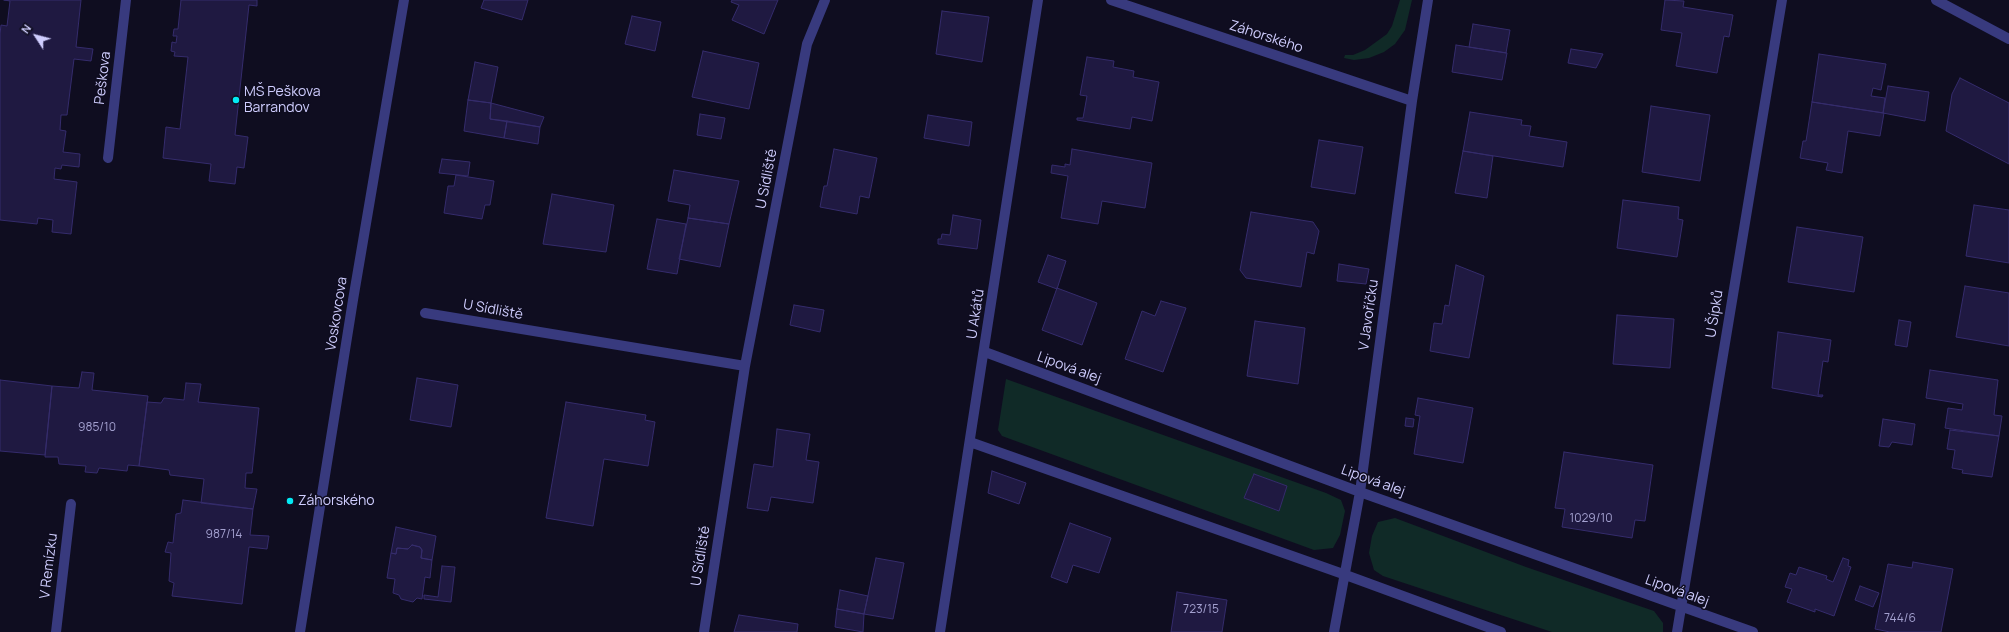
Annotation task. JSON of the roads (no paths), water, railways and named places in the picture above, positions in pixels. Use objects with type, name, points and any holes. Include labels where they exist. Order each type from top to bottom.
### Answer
[{"type":"street","name":"Peškova","points":[[108,158],[126,0]]},
{"type":"street","name":"Voskovcova","points":[[300,632],[353,300],[404,0]]},
{"type":"street","name":"U Sídliště","points":[[704,632],[745,366],[807,44],[825,0]]},
{"type":"street","name":"U Akátů","points":[[940,632],[985,352],[1038,0]]},
{"type":"street","name":"Záhorského","points":[[1111,0],[1412,101]]},
{"type":"street","name":"V Javoříčku","points":[[1334,632],[1343,574],[1360,492],[1412,101],[1428,0]]},
{"type":"street","name":"U Šípků","points":[[1677,632],[1782,0]]},
{"type":"street","points":[[1936,0],[2009,38]]},
{"type":"street","name":"U Sídliště","points":[[425,312],[745,366]]},
{"type":"street","name":"Lipová alej","points":[[985,352],[1360,492],[1753,632]]},
{"type":"street","points":[[970,442],[1343,574],[1501,632]]},
{"type":"street","name":"V Remízku","points":[[56,632],[71,504]]},
{"type":"place","name":"MŠ Peškova Barrandov","points":[[236,100]]},
{"type":"place","name":"Záhorského","points":[[290,501]]}]
